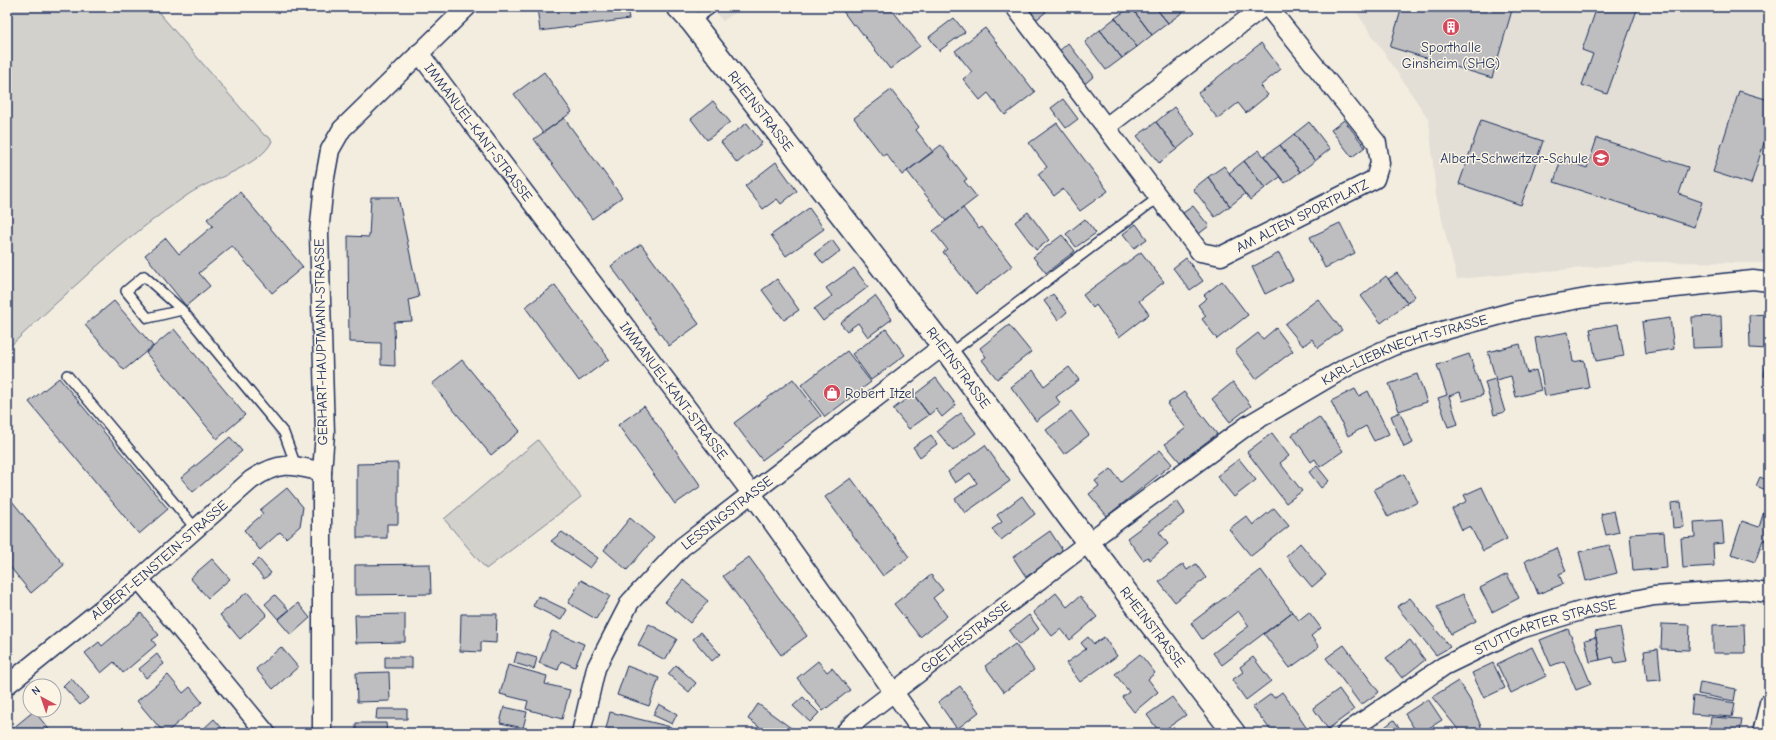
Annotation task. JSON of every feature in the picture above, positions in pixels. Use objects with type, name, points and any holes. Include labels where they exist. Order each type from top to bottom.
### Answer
[{"type":"main road","name":"RHEINSTRASSE","points":[[685,15],[946,350],[1088,543],[1234,733]]},
{"type":"street","name":"GERHART-HAUPTMANN-STRASSE","points":[[322,733],[322,472],[325,433],[319,234],[324,183],[330,150],[342,129],[467,7]]},
{"type":"street","name":"AM ALTEN SPORTPLATZ","points":[[1015,7],[1200,252],[1221,256],[1375,179],[1380,163],[1377,143],[1268,7]]},
{"type":"street","points":[[1106,127],[1263,7]]},
{"type":"street","name":"IMMANUEL-KANT-STRASSE","points":[[419,53],[752,494],[923,733]]},
{"type":"street","name":"KARL-LIEBKNECHT-STRASSE","points":[[1088,543],[1248,425],[1347,367],[1394,346],[1442,331],[1560,302],[1598,296],[1753,280],[1769,282]]},
{"type":"street","name":"LESSINGSTRASSE","points":[[581,733],[596,668],[630,602],[682,547],[946,350]]},
{"type":"street","name":"ALBERT-EINSTEIN-STRASSE","points":[[7,685],[139,579],[251,480],[278,466],[296,466],[322,472]]},
{"type":"street","name":"GOETHESTRASSE","points":[[844,733],[856,721],[893,692],[1088,543]]},
{"type":"street","points":[[139,579],[266,733]]},
{"type":"street","name":"STUTTGARTER STRASSE","points":[[1346,733],[1444,666],[1520,629],[1584,610],[1654,596],[1744,590],[1769,593]]},
{"type":"street","points":[[1762,733],[1769,703]]},
{"type":"lane","points":[[685,15],[713,7]]},
{"type":"lane","points":[[946,350],[1051,277],[1159,197]]},
{"type":"lane","points":[[182,310],[148,318],[126,291],[144,276],[182,310],[284,433],[296,466]]},
{"type":"lane","points":[[67,376],[196,529]]},
{"type":"shaded area","points":[[7,7],[154,7],[264,135],[269,137],[272,141],[266,150],[258,157],[235,171],[198,188],[141,229],[95,268],[7,349]]},
{"type":"shaded area","points":[[710,7],[744,7],[723,21]]},
{"type":"shaded area","name":"Albert-Schweitzer-Schule","points":[[1353,7],[1769,7],[1769,263],[1651,262],[1457,279],[1436,196],[1429,120]]},
{"type":"shaded area","points":[[538,440],[581,497],[486,569],[444,519]]},
{"type":"building","points":[[537,7],[627,7],[629,19],[540,31]]},
{"type":"building","points":[[840,7],[890,7],[920,46],[890,69]]},
{"type":"building","points":[[1021,7],[1041,7],[1046,12],[1033,22]]},
{"type":"building","points":[[1131,7],[1155,7],[1168,23],[1152,35]]},
{"type":"building","points":[[1131,7],[1152,35],[1137,47],[1115,18]]},
{"type":"building","points":[[1155,7],[1180,7],[1183,12],[1168,23]]},
{"type":"building","name":"Sporthalle Ginsheim (SHG)","points":[[1402,7],[1513,7],[1492,78],[1390,47]]},
{"type":"building","points":[[1597,7],[1638,7],[1607,94],[1582,85],[1593,54],[1582,50]]},
{"type":"building","points":[[954,18],[965,32],[939,51],[929,37]]},
{"type":"building","points":[[1115,18],[1137,47],[1122,58],[1100,30]]},
{"type":"building","points":[[985,28],[1035,92],[1005,115],[988,93],[980,100],[963,79],[972,72],[955,51]]},
{"type":"building","points":[[1100,30],[1122,58],[1106,70],[1085,42]]},
{"type":"building","points":[[1068,43],[1094,76],[1081,87],[1056,54]]},
{"type":"building","points":[[1261,43],[1281,69],[1260,86],[1268,95],[1246,113],[1238,103],[1218,119],[1198,93]]},
{"type":"building","points":[[544,72],[572,112],[543,133],[514,94]]},
{"type":"building","points":[[891,90],[919,127],[916,130],[933,152],[902,175],[886,154],[883,156],[854,118]]},
{"type":"building","points":[[1739,91],[1769,100],[1769,127],[1751,184],[1713,172]]},
{"type":"building","points":[[1063,99],[1078,119],[1066,128],[1051,108]]},
{"type":"building","points":[[713,101],[730,122],[707,140],[691,119]]},
{"type":"building","points":[[1174,107],[1195,134],[1177,149],[1156,122]]},
{"type":"building","points":[[564,118],[622,197],[592,219],[534,139]]},
{"type":"building","points":[[1344,120],[1365,147],[1352,157],[1331,130]]},
{"type":"building","points":[[1481,120],[1543,141],[1521,205],[1459,184]]},
{"type":"building","points":[[1156,122],[1177,149],[1159,163],[1137,136]]},
{"type":"building","points":[[1309,122],[1330,149],[1315,161],[1294,134]]},
{"type":"building","points":[[747,123],[762,143],[737,163],[721,142]]},
{"type":"building","points":[[1057,123],[1108,191],[1080,211],[1063,189],[1054,196],[1038,174],[1047,167],[1029,143]]},
{"type":"building","points":[[1294,134],[1315,161],[1300,172],[1280,145]]},
{"type":"building","points":[[1597,138],[1688,167],[1679,194],[1702,202],[1694,227],[1554,182],[1561,159],[1587,168]]},
{"type":"building","points":[[941,145],[967,179],[964,181],[977,197],[946,221],[907,171]]},
{"type":"building","points":[[1280,145],[1300,172],[1285,183],[1264,156]]},
{"type":"building","points":[[1259,150],[1280,177],[1265,188],[1244,161]]},
{"type":"building","points":[[1244,161],[1265,188],[1250,200],[1229,173]]},
{"type":"building","points":[[776,162],[797,191],[781,204],[777,199],[763,209],[745,186]]},
{"type":"building","points":[[1224,166],[1245,194],[1230,206],[1208,177]]},
{"type":"building","points":[[1208,177],[1230,206],[1215,217],[1193,189]]},
{"type":"building","points":[[240,192],[303,267],[272,293],[232,246],[199,273],[210,286],[186,306],[145,255],[166,238],[179,254],[213,226],[207,219]]},
{"type":"building","points":[[371,197],[398,197],[419,297],[409,300],[412,321],[394,322],[395,366],[381,365],[381,343],[349,342],[348,236],[369,237]]},
{"type":"building","points":[[1193,206],[1209,226],[1196,236],[1180,215]]},
{"type":"building","points":[[809,208],[824,229],[786,256],[771,235]]},
{"type":"building","points":[[963,208],[979,229],[982,227],[1012,266],[976,294],[943,252],[947,249],[933,231]]},
{"type":"building","points":[[1028,212],[1049,240],[1036,250],[1015,222]]},
{"type":"building","points":[[1085,219],[1096,233],[1076,247],[1066,234]]},
{"type":"building","points":[[1340,223],[1355,253],[1325,268],[1310,237]]},
{"type":"building","points":[[1136,224],[1147,239],[1134,248],[1123,234]]},
{"type":"building","points":[[1062,235],[1075,251],[1046,273],[1033,257]]},
{"type":"building","points":[[832,240],[840,251],[823,264],[815,253]]},
{"type":"building","points":[[641,244],[699,324],[669,346],[611,266]]},
{"type":"building","points":[[1141,252],[1164,282],[1139,301],[1149,314],[1119,337],[1096,305],[1093,308],[1083,295]]},
{"type":"building","points":[[1279,253],[1293,280],[1265,294],[1252,267]]},
{"type":"building","points":[[1186,258],[1203,281],[1190,290],[1173,268]]},
{"type":"building","points":[[854,268],[868,287],[823,321],[814,309],[832,296],[826,288]]},
{"type":"building","points":[[1397,273],[1415,296],[1407,303],[1388,279]]},
{"type":"building","points":[[1386,276],[1407,303],[1381,323],[1361,296]]},
{"type":"building","points":[[777,279],[799,310],[784,320],[762,290]]},
{"type":"building","points":[[1222,281],[1248,315],[1217,339],[1202,319],[1206,316],[1198,305],[1207,298],[1204,295]]},
{"type":"building","points":[[555,285],[609,359],[579,381],[525,307]]},
{"type":"building","points":[[1053,294],[1067,312],[1058,320],[1044,301]]},
{"type":"building","points":[[875,296],[892,319],[868,337],[858,323],[847,331],[840,323]]},
{"type":"building","points":[[1318,299],[1342,330],[1318,348],[1312,339],[1303,346],[1285,324]]},
{"type":"building","points":[[114,301],[153,346],[124,370],[85,325]]},
{"type":"building","points":[[1769,314],[1769,377],[1764,376],[1768,349],[1750,348],[1749,315]]},
{"type":"building","points":[[1721,316],[1722,347],[1693,348],[1692,317]]},
{"type":"building","points":[[1670,318],[1674,349],[1646,353],[1642,322]]},
{"type":"building","points":[[1618,324],[1624,356],[1596,361],[1590,329]]},
{"type":"building","points":[[1009,325],[1031,352],[997,379],[982,360],[986,357],[980,348]]},
{"type":"building","points":[[1276,328],[1293,351],[1256,379],[1235,351],[1258,333],[1263,339]]},
{"type":"building","points":[[174,329],[245,415],[217,439],[146,353]]},
{"type":"building","points":[[886,329],[905,355],[871,380],[852,354]]},
{"type":"building","points":[[1568,332],[1573,362],[1584,360],[1589,388],[1545,396],[1535,338]]},
{"type":"building","points":[[1520,344],[1527,373],[1536,370],[1541,390],[1516,397],[1511,376],[1496,380],[1488,352]]},
{"type":"building","points":[[847,351],[871,382],[825,417],[801,385]]},
{"type":"building","points":[[1469,354],[1483,395],[1463,401],[1460,392],[1449,396],[1458,424],[1448,427],[1438,398],[1447,395],[1437,365]]},
{"type":"building","points":[[462,360],[520,431],[491,455],[432,384]]},
{"type":"building","points":[[1069,367],[1079,380],[1056,397],[1060,403],[1036,421],[1011,387],[1033,370],[1044,386]]},
{"type":"building","points":[[1417,374],[1427,402],[1399,411],[1389,384]]},
{"type":"building","points":[[59,378],[168,509],[139,534],[29,402]]},
{"type":"building","points":[[936,378],[956,405],[942,417],[936,409],[929,415],[914,395]]},
{"type":"building","points":[[793,379],[821,416],[762,460],[734,423]]},
{"type":"building","points":[[1495,379],[1505,412],[1494,415],[1485,382]]},
{"type":"building","points":[[1233,382],[1251,406],[1230,422],[1212,399]]},
{"type":"building","points":[[1355,389],[1359,396],[1368,391],[1389,434],[1374,441],[1366,426],[1348,436],[1331,401]]},
{"type":"building","points":[[1184,392],[1217,434],[1180,462],[1165,444],[1186,428],[1167,404]]},
{"type":"building","points":[[913,394],[929,415],[909,429],[893,409]]},
{"type":"building","points":[[644,406],[701,486],[675,504],[618,425]]},
{"type":"building","points":[[1071,411],[1089,435],[1064,454],[1046,430]]},
{"type":"building","points":[[1400,412],[1413,443],[1404,447],[1391,416]]},
{"type":"building","points":[[961,413],[976,433],[953,451],[937,431]]},
{"type":"building","points":[[1319,417],[1343,451],[1320,467],[1315,459],[1311,462],[1292,435]]},
{"type":"building","points":[[1272,433],[1289,456],[1280,463],[1302,491],[1286,503],[1247,452]]},
{"type":"building","points":[[931,435],[937,444],[920,457],[913,447]]},
{"type":"building","points":[[230,437],[242,451],[193,492],[181,478]]},
{"type":"building","points":[[985,445],[1010,481],[965,513],[955,499],[977,483],[970,473],[955,483],[948,472]]},
{"type":"building","points":[[1160,450],[1172,464],[1107,516],[1089,494],[1099,486],[1095,481],[1111,469],[1121,482]]},
{"type":"building","points":[[1239,459],[1256,480],[1234,497],[1217,476]]},
{"type":"building","points":[[398,463],[398,524],[387,524],[387,538],[357,538],[357,464]]},
{"type":"building","points":[[1317,466],[1329,481],[1321,488],[1309,472]]},
{"type":"building","points":[[1404,474],[1418,502],[1388,517],[1374,489]]},
{"type":"building","points":[[1760,477],[1769,481],[1769,491],[1756,486]]},
{"type":"building","points":[[851,478],[909,557],[883,576],[825,497]]},
{"type":"building","points":[[1482,487],[1507,539],[1483,551],[1470,526],[1462,530],[1452,509],[1467,501],[1464,495]]},
{"type":"building","points":[[287,488],[303,507],[300,526],[286,538],[280,532],[260,550],[244,530],[263,514],[260,510]]},
{"type":"building","points":[[7,495],[64,565],[31,593],[7,563]]},
{"type":"building","points":[[1022,496],[1035,514],[1001,540],[992,529],[1002,522],[997,515]]},
{"type":"building","points":[[1177,501],[1185,513],[1159,532],[1168,544],[1150,560],[1148,557],[1143,560],[1127,538]]},
{"type":"building","points":[[1681,502],[1684,527],[1673,528],[1671,503]]},
{"type":"building","points":[[1767,502],[1769,503],[1769,542],[1763,540],[1755,562],[1731,554],[1742,521],[1759,527]]},
{"type":"building","points":[[1274,508],[1289,526],[1251,556],[1229,529],[1246,516],[1253,525]]},
{"type":"building","points":[[1614,511],[1619,532],[1606,535],[1601,514]]},
{"type":"building","points":[[630,518],[654,538],[627,570],[604,550]]},
{"type":"building","points":[[1722,520],[1724,543],[1713,544],[1714,566],[1683,568],[1681,538],[1695,537],[1694,522]]},
{"type":"building","points":[[1050,531],[1063,551],[1026,577],[1013,557]]},
{"type":"building","points":[[562,532],[598,558],[590,568],[551,541]]},
{"type":"building","points":[[1664,532],[1667,568],[1633,571],[1630,534]]},
{"type":"building","points":[[1300,543],[1326,575],[1312,587],[1286,556]]},
{"type":"building","points":[[1609,545],[1617,573],[1586,581],[1579,552]]},
{"type":"building","points":[[1557,548],[1566,571],[1559,574],[1563,584],[1538,594],[1525,561]]},
{"type":"building","points":[[749,557],[807,636],[781,655],[723,576]]},
{"type":"building","points":[[212,559],[230,579],[208,598],[190,578]]},
{"type":"building","points":[[259,559],[271,573],[264,579],[252,565]]},
{"type":"building","points":[[430,564],[431,594],[355,595],[355,565]]},
{"type":"building","points":[[1183,564],[1187,570],[1196,564],[1206,578],[1175,602],[1159,582]]},
{"type":"building","points":[[1261,570],[1292,612],[1222,665],[1213,653],[1249,626],[1238,611],[1202,639],[1191,623]]},
{"type":"building","points":[[1507,574],[1519,598],[1492,612],[1480,588]]},
{"type":"building","points":[[931,575],[943,590],[933,598],[947,616],[920,637],[894,604]]},
{"type":"building","points":[[581,580],[610,596],[596,619],[568,603]]},
{"type":"building","points":[[683,580],[708,601],[690,623],[665,602]]},
{"type":"building","points":[[247,592],[267,615],[240,639],[220,615]]},
{"type":"building","points":[[1056,593],[1067,607],[1080,596],[1097,617],[1070,640],[1061,629],[1052,636],[1033,612]]},
{"type":"building","points":[[1463,594],[1476,621],[1451,634],[1437,607]]},
{"type":"building","points":[[275,595],[289,610],[278,619],[265,604]]},
{"type":"building","points":[[538,596],[567,610],[561,620],[533,606]]},
{"type":"building","points":[[1410,598],[1450,647],[1436,655],[1397,607]]},
{"type":"building","points":[[298,603],[310,618],[291,635],[278,620]]},
{"type":"building","points":[[1292,612],[1299,620],[1309,612],[1321,628],[1311,636],[1319,647],[1290,668],[1264,634]]},
{"type":"building","points":[[141,613],[159,635],[152,640],[156,645],[123,673],[114,662],[101,673],[85,653],[99,642],[102,646]]},
{"type":"building","points":[[405,614],[405,642],[356,643],[355,615]]},
{"type":"building","points":[[461,614],[497,614],[496,643],[481,642],[481,652],[460,651]]},
{"type":"building","points":[[1029,615],[1039,629],[1019,645],[1009,631]]},
{"type":"building","points":[[649,624],[677,639],[665,660],[638,645]]},
{"type":"building","points":[[1662,624],[1690,625],[1689,650],[1661,649]]},
{"type":"building","points":[[1744,624],[1745,653],[1713,653],[1713,625]]},
{"type":"building","points":[[1620,627],[1627,661],[1615,663],[1613,657],[1600,660],[1595,632]]},
{"type":"building","points":[[1568,629],[1591,684],[1576,690],[1564,661],[1551,666],[1540,640]]},
{"type":"building","points":[[552,631],[584,644],[575,667],[561,661],[558,670],[539,663]]},
{"type":"building","points":[[701,632],[720,654],[712,661],[693,639]]},
{"type":"building","points":[[1088,637],[1094,644],[1104,637],[1117,656],[1080,682],[1066,663],[1086,649],[1081,643]]},
{"type":"building","points":[[1596,637],[1600,660],[1590,662],[1585,640]]},
{"type":"building","points":[[1410,640],[1425,660],[1402,678],[1386,658]]},
{"type":"building","points":[[1015,644],[1034,670],[1004,692],[985,666]]},
{"type":"building","points":[[1344,645],[1379,692],[1361,705],[1326,658]]},
{"type":"building","points":[[281,647],[298,667],[273,689],[256,669]]},
{"type":"building","points":[[1532,647],[1546,676],[1511,693],[1497,664]]},
{"type":"building","points":[[1658,649],[1661,680],[1647,681],[1644,651]]},
{"type":"building","points":[[517,652],[537,658],[534,669],[514,663]]},
{"type":"building","points":[[157,654],[164,664],[146,678],[139,669]]},
{"type":"building","points":[[1140,654],[1155,673],[1148,679],[1158,692],[1134,712],[1122,697],[1129,692],[1115,674]]},
{"type":"building","points":[[385,657],[412,657],[412,668],[385,668]]},
{"type":"building","points":[[1253,657],[1271,681],[1246,700],[1232,680],[1243,672],[1240,667]]},
{"type":"building","points":[[818,661],[827,672],[832,668],[850,690],[823,711],[797,678]]},
{"type":"building","points":[[1493,663],[1505,688],[1484,698],[1472,673]]},
{"type":"building","points":[[508,665],[547,676],[545,684],[570,690],[562,719],[526,709],[528,701],[500,694]]},
{"type":"building","points":[[676,665],[696,683],[689,692],[668,674]]},
{"type":"building","points":[[627,666],[659,678],[649,706],[617,695]]},
{"type":"building","points":[[389,672],[390,701],[357,702],[356,673]]},
{"type":"building","points":[[168,675],[183,693],[190,687],[202,702],[166,733],[164,733],[137,701]]},
{"type":"building","points":[[71,678],[88,698],[80,705],[63,686]]},
{"type":"building","points":[[1458,681],[1470,700],[1482,729],[1476,733],[1461,733],[1432,697]]},
{"type":"building","points":[[1700,682],[1736,689],[1734,701],[1698,694]]},
{"type":"building","points":[[960,686],[979,712],[957,729],[938,702]]},
{"type":"building","points":[[1339,689],[1354,710],[1328,729],[1313,708]]},
{"type":"building","points":[[1282,692],[1300,716],[1299,717],[1310,733],[1271,733],[1272,732],[1253,707],[1271,694],[1274,698]]},
{"type":"building","points":[[1693,696],[1735,703],[1732,717],[1691,714]]},
{"type":"building","points":[[803,697],[819,713],[810,722],[793,706]]},
{"type":"building","points":[[1172,697],[1186,715],[1160,733],[1147,715]]},
{"type":"building","points":[[1428,699],[1442,720],[1421,733],[1417,733],[1405,714]]},
{"type":"building","points":[[659,704],[677,714],[672,724],[653,715]]},
{"type":"building","points":[[758,704],[798,733],[768,733],[748,719]]},
{"type":"building","points":[[504,707],[527,712],[523,728],[500,723]]},
{"type":"building","points":[[377,709],[407,709],[407,719],[376,719]]},
{"type":"building","points":[[610,712],[671,727],[670,733],[605,733]]},
{"type":"building","points":[[1711,717],[1742,719],[1740,733],[1709,733]]},
{"type":"building","points":[[25,718],[40,718],[52,733],[7,733]]},
{"type":"building","points":[[214,719],[223,729],[225,727],[230,733],[199,733]]},
{"type":"building","points":[[1394,720],[1403,733],[1377,733]]},
{"type":"building","points":[[356,723],[386,723],[387,733],[356,733]]},
{"type":"place","name":"Sporthalle Ginsheim (SHG)","points":[[1451,27]]},
{"type":"place","name":"Albert-Schweitzer-Schule","points":[[1601,158]]},
{"type":"place","name":"Robert Itzel","points":[[832,393]]}]
